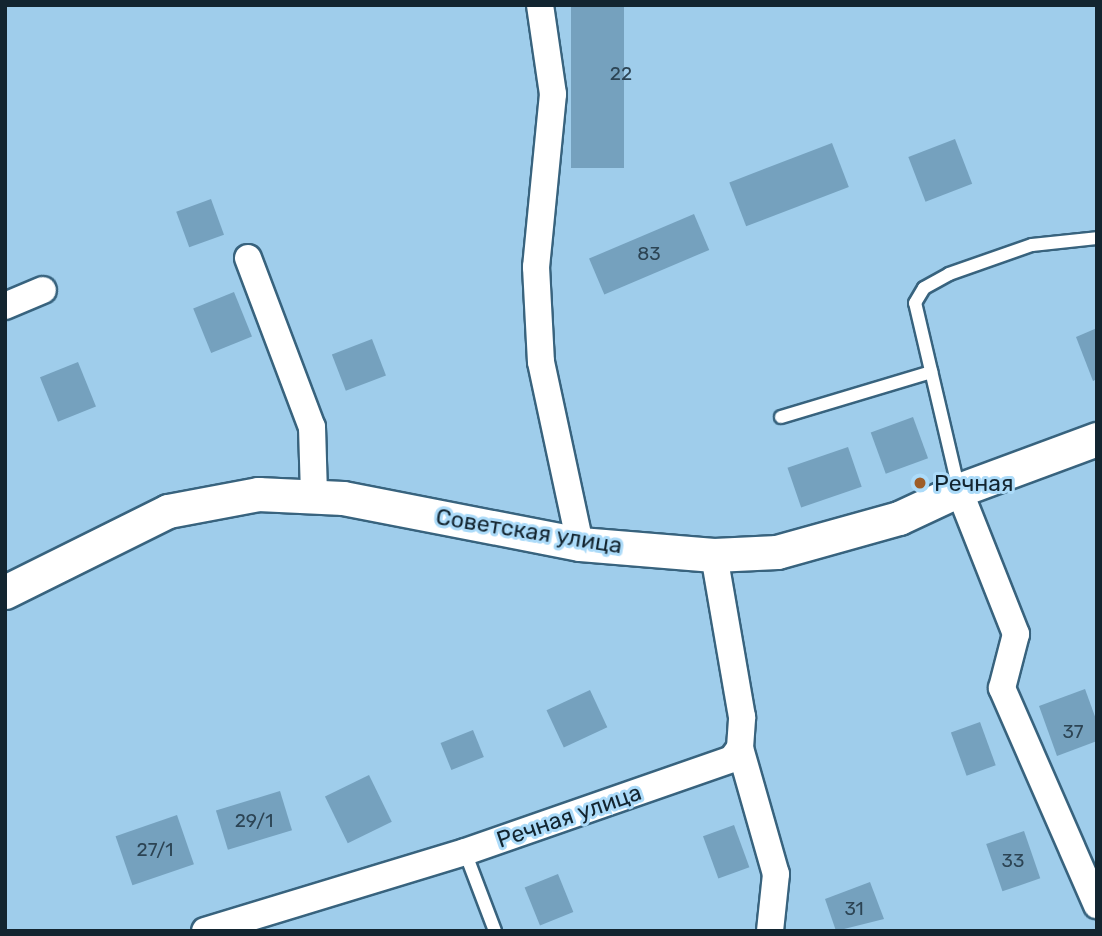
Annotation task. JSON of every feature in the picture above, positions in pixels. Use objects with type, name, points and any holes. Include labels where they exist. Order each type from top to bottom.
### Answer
[{"type":"street","points":[[540,5],[553,94],[536,267],[541,362],[580,544]]},
{"type":"street","points":[[248,258],[312,427],[314,495]]},
{"type":"street","points":[[5,306],[43,290]]},
{"type":"street","name":"Советская улица","points":[[5,592],[168,511],[258,494],[314,495],[580,544],[714,555],[777,552],[839,538],[899,518],[960,490],[1097,439]]},
{"type":"street","points":[[960,490],[1016,634],[1002,688],[1097,905]]},
{"type":"street","points":[[714,555],[742,717],[740,748],[776,874],[770,931]]},
{"type":"street","name":"Речная улица","points":[[217,929],[465,852],[720,766],[740,748]]},
{"type":"lane","points":[[960,490],[915,303],[925,288],[948,274],[1032,244],[1097,238]]},
{"type":"lane","points":[[781,416],[932,372]]},
{"type":"lane","points":[[465,852],[495,931]]},
{"type":"building","points":[[571,5],[624,5],[624,168],[571,168]]},
{"type":"building","points":[[955,139],[972,184],[926,202],[908,157]]},
{"type":"building","points":[[832,143],[849,187],[746,226],[729,182]]},
{"type":"building","points":[[211,199],[224,235],[189,247],[176,212]]},
{"type":"building","points":[[694,214],[709,250],[604,294],[589,259]]},
{"type":"building","points":[[234,292],[252,337],[211,353],[193,308]]},
{"type":"building","points":[[1097,328],[1097,379],[1093,381],[1076,337]]},
{"type":"building","points":[[372,339],[386,375],[346,391],[332,354]]},
{"type":"building","points":[[78,362],[96,407],[58,422],[40,377]]},
{"type":"building","points":[[913,417],[928,458],[886,474],[871,432]]},
{"type":"building","points":[[848,447],[862,487],[801,508],[787,468]]},
{"type":"building","points":[[1085,689],[1097,722],[1097,741],[1057,756],[1039,706]]},
{"type":"building","points":[[590,690],[607,727],[564,747],[546,710]]},
{"type":"building","points":[[980,722],[996,765],[967,776],[951,733]]},
{"type":"building","points":[[473,730],[484,757],[451,770],[441,743]]},
{"type":"building","points":[[369,775],[392,822],[348,843],[325,796]]},
{"type":"building","points":[[280,791],[292,830],[228,850],[216,811]]},
{"type":"building","points":[[177,815],[194,864],[132,885],[116,836]]},
{"type":"building","points":[[734,825],[749,867],[718,879],[703,836]]},
{"type":"building","points":[[1024,831],[1040,878],[1002,891],[986,844]]},
{"type":"building","points":[[558,874],[573,912],[540,926],[525,887]]},
{"type":"building","points":[[870,882],[884,919],[836,931],[825,899]]},
{"type":"place","name":"Речная","points":[[920,483]]}]
